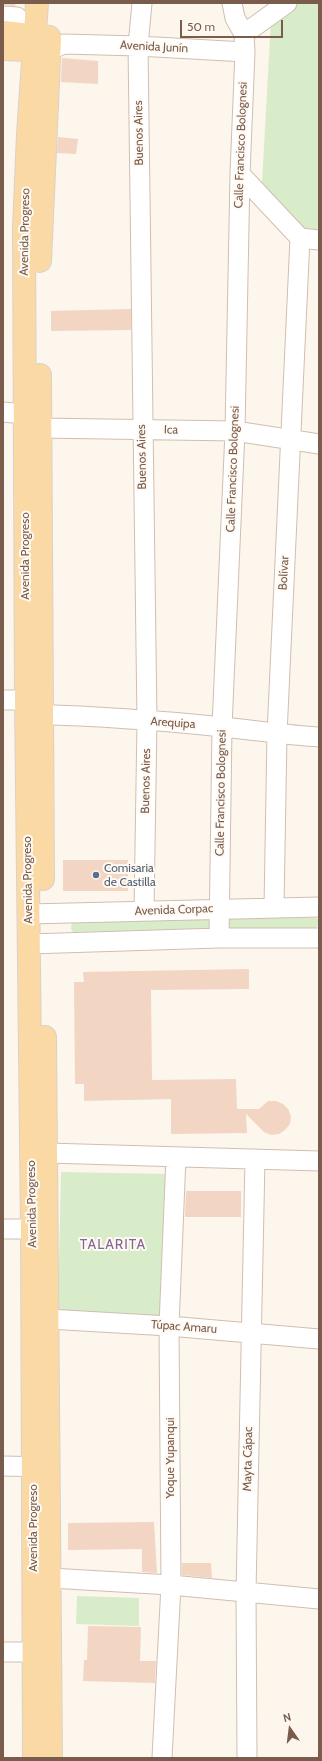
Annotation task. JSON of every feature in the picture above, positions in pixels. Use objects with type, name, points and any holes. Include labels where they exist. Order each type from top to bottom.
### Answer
[{"type":"main road","name":"Avenida Progreso","points":[[37,3],[46,44]]},
{"type":"main road","name":"Avenida Progreso","points":[[51,1758],[50,1578],[41,1467],[32,1229],[36,914],[32,421],[24,227],[28,134],[46,44],[52,3]]},
{"type":"main road","name":"Avenida Junín","points":[[3,32],[46,44]]},
{"type":"main road","name":"Avenida Junín","points":[[3,49],[46,44]]},
{"type":"main road","name":"Avenida Progreso","points":[[34,1758],[34,1652],[48,1320],[47,1153],[36,944]]},
{"type":"street","name":"Buenos Aires","points":[[142,3],[138,46],[147,721],[144,911]]},
{"type":"street","name":"Calle Francisco Bolognesi","points":[[219,938],[222,727],[235,431],[244,43],[235,18],[232,3]]},
{"type":"street","points":[[244,43],[287,3]]},
{"type":"street","points":[[3,16],[17,17],[46,44]]},
{"type":"street","name":"Avenida Junín","points":[[46,44],[138,46],[244,43]]},
{"type":"street","points":[[240,174],[300,238],[319,240]]},
{"type":"street","name":"Bolívar","points":[[274,907],[277,734],[300,238]]},
{"type":"street","name":"Ica","points":[[3,412],[32,421],[142,429],[235,431],[319,444]]},
{"type":"street","name":"Arequipa","points":[[3,700],[34,707],[147,721],[319,737]]},
{"type":"street","name":"Avenida Corpac","points":[[36,914],[319,907]]},
{"type":"street","points":[[36,944],[219,938],[319,938]]},
{"type":"street","points":[[47,1153],[319,1161]]},
{"type":"street","name":"Yoque Yupanqui","points":[[162,1758],[171,1585],[169,1326],[176,1157]]},
{"type":"street","name":"Mayta Cápac","points":[[247,1758],[246,1592],[254,1159]]},
{"type":"street","points":[[3,1229],[32,1229]]},
{"type":"street","name":"Túpac Amaru","points":[[48,1320],[169,1326],[250,1332],[319,1340]]},
{"type":"street","points":[[3,1466],[41,1467]]},
{"type":"street","points":[[50,1578],[171,1585],[319,1599]]},
{"type":"street","points":[[3,1652],[34,1652]]},
{"type":"green space","points":[[296,3],[319,3],[319,236],[307,235],[262,183],[271,20]]},
{"type":"green space","points":[[229,918],[317,918],[319,924],[315,929],[227,929]]},
{"type":"green space","points":[[210,919],[210,927],[208,929],[73,932],[71,929],[72,922]]},
{"type":"green space","points":[[61,1172],[170,1174],[161,1318],[58,1310]]},
{"type":"green space","points":[[77,1596],[139,1598],[139,1626],[76,1624]]},
{"type":"building","points":[[3,3],[16,3],[15,6],[3,5]]},
{"type":"building","points":[[62,58],[98,61],[98,84],[61,82]]},
{"type":"building","points":[[58,137],[78,139],[76,154],[57,153]]},
{"type":"building","points":[[131,309],[131,330],[51,331],[51,311]]},
{"type":"building","name":"Comisaria de Castilla","points":[[63,860],[128,860],[128,891],[63,891]]},
{"type":"building","points":[[249,969],[249,989],[151,990],[152,1080],[236,1079],[237,1109],[259,1109],[268,1101],[276,1101],[283,1104],[288,1109],[291,1116],[290,1124],[285,1130],[279,1134],[271,1135],[264,1132],[246,1114],[247,1133],[171,1134],[171,1099],[84,1101],[84,1084],[75,1084],[74,982],[84,982],[83,972]]},
{"type":"building","points":[[186,1191],[241,1191],[241,1217],[185,1217]]},
{"type":"building","points":[[154,1522],[157,1573],[142,1572],[142,1549],[68,1550],[68,1523]]},
{"type":"building","points":[[182,1563],[211,1563],[212,1578],[182,1575]]},
{"type":"building","points":[[88,1626],[141,1627],[140,1661],[156,1661],[155,1683],[83,1681],[84,1660],[87,1660]]},
{"type":"place","name":"Comisaria de Castilla","points":[[96,875]]},
{"type":"district","name":"TALARITA","points":[[113,1245]]}]
